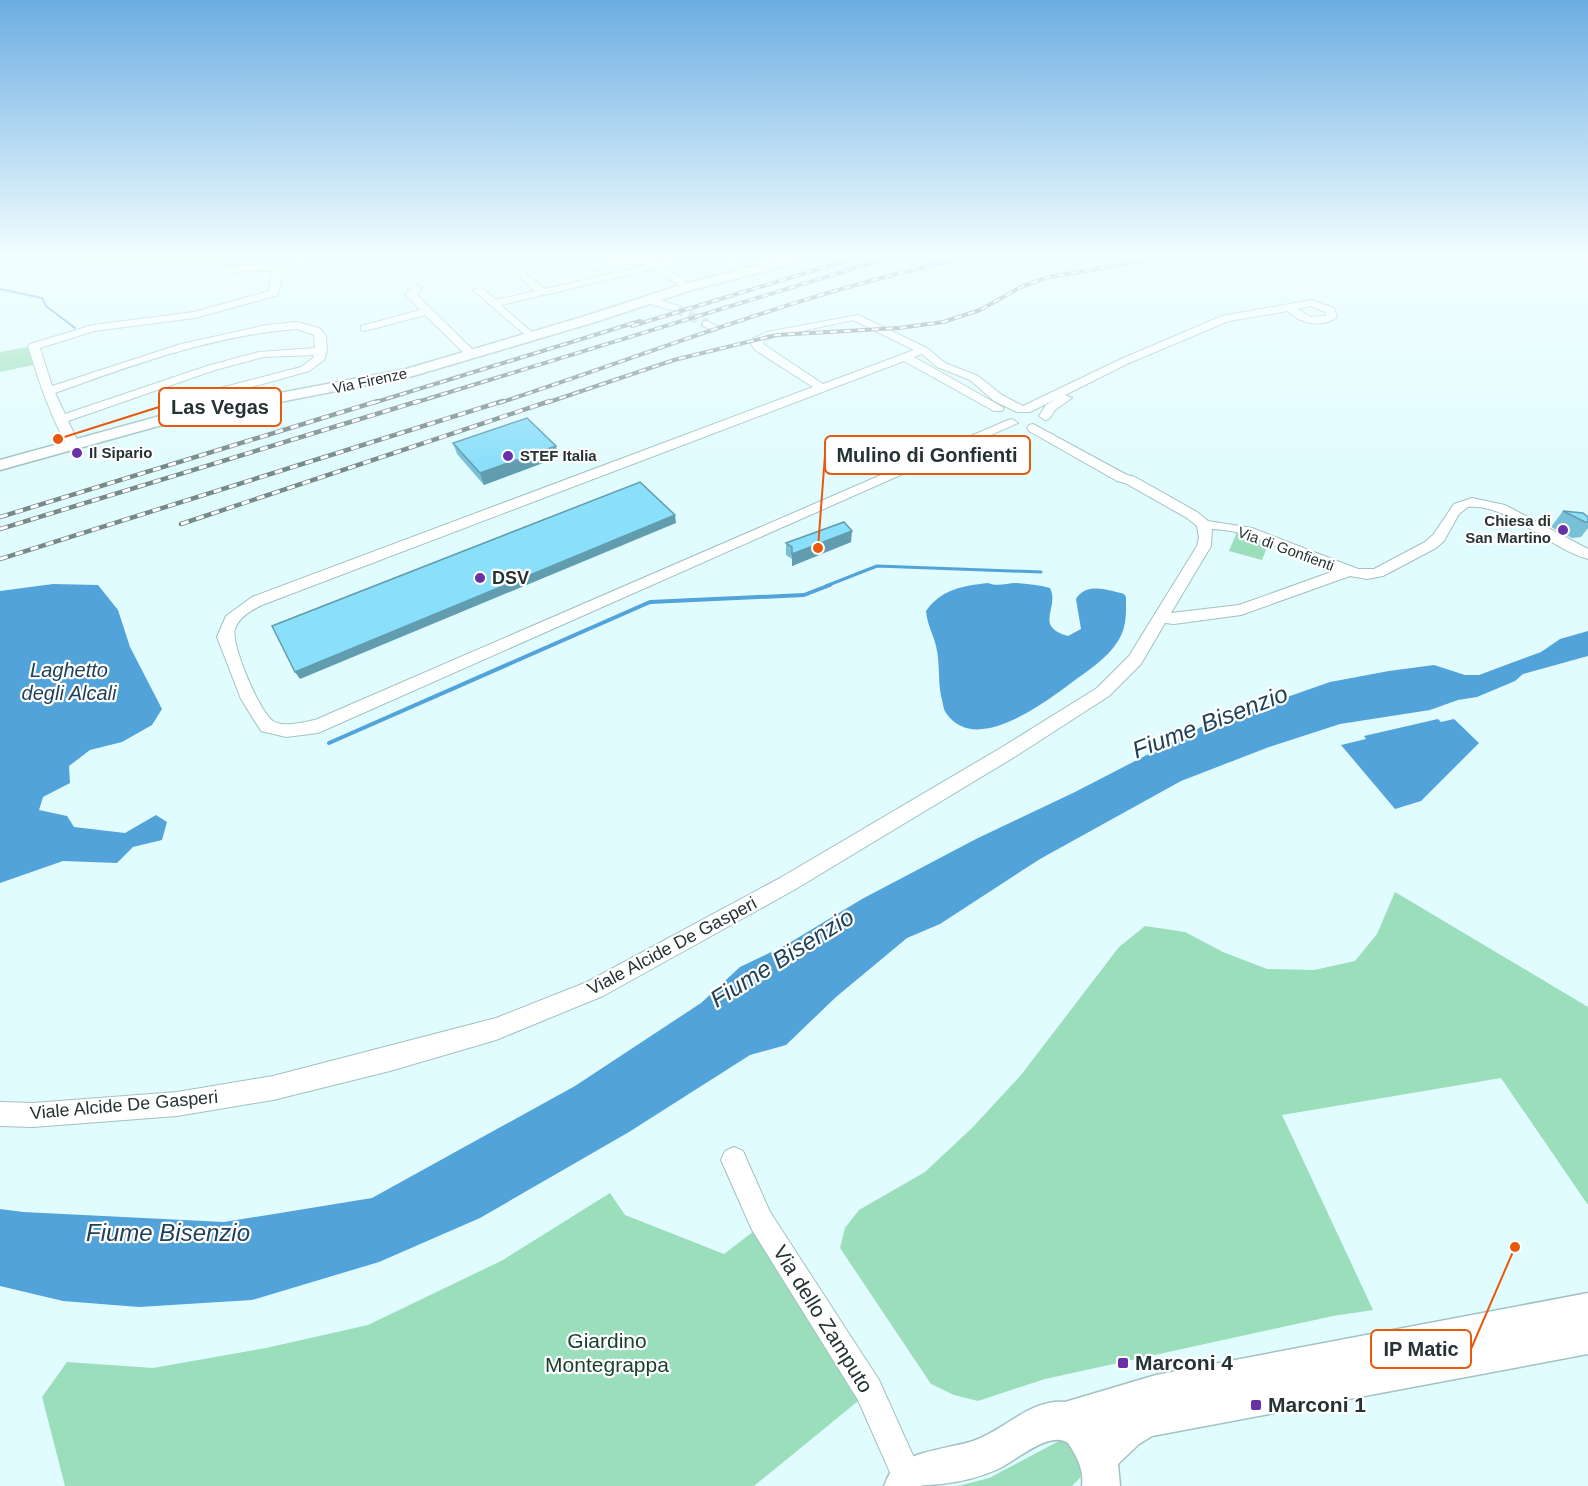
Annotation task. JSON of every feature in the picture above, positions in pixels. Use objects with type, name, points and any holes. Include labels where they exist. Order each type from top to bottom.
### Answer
[{"type":"main road","name":"Via Firenze","points":[[0,465],[159,421],[408,373],[565,326]]},
{"type":"main road","points":[[906,1483],[925,1470],[982,1457],[1043,1423],[1055,1419],[1068,1420],[1156,1393],[1588,1310]]},
{"type":"main road","points":[[1099,1472],[1126,1431],[1146,1419],[1588,1336]]},
{"type":"main road","points":[[1068,1420],[1090,1440],[1099,1472]]},
{"type":"street","points":[[73,444],[48,391],[34,346],[93,328],[106,326]]},
{"type":"street","points":[[48,391],[172,349],[257,331],[304,326]]},
{"type":"street","points":[[205,396],[305,369],[318,360],[321,351],[320,337],[316,330],[308,326]]},
{"type":"street","points":[[365,328],[371,326]]},
{"type":"street","points":[[443,326],[471,354]]},
{"type":"street","points":[[519,326],[531,337]]},
{"type":"street","name":"Via di Gonfienti","points":[[808,326],[759,338],[757,344],[759,348],[822,388]]},
{"type":"street","name":"Via di Gonfienti","points":[[874,326],[923,350],[940,365],[974,378],[998,398],[1023,409],[1037,411],[1059,433],[1128,475],[1130,480]]},
{"type":"street","points":[[923,350],[256,601],[243,608],[232,618],[226,629],[225,637],[257,714],[266,725],[279,730],[318,726],[913,467],[1010,419],[1023,409],[1125,361],[1207,326]]},
{"type":"street","points":[[1033,428],[1042,426],[1061,400],[1135,367],[1154,350]]},
{"type":"street","points":[[60,420],[211,368],[263,354],[321,351]]},
{"type":"street","name":"Via di Gonfienti","points":[[904,357],[953,382],[1010,419],[1033,428],[1122,478],[1130,480],[1192,515],[1204,525],[1215,524],[1269,539],[1347,572],[1379,573],[1430,546],[1440,536],[1457,507],[1470,502],[1486,504],[1506,511],[1557,541],[1588,554]]},
{"type":"street","points":[[953,382],[974,378]]},
{"type":"street","name":"Viale Alcide De Gasperi","points":[[0,1114],[33,1115],[177,1104],[273,1088],[390,1059],[496,1029],[595,989],[787,884],[1077,710],[1103,692],[1135,660],[1162,617],[1204,546],[1206,537],[1204,525]]},
{"type":"street","name":"Via di Gonfienti","points":[[1162,617],[1174,619],[1241,610],[1347,572]]},
{"type":"street","name":"Via dello Zamputo","points":[[734,1160],[761,1221],[869,1390],[906,1483]]},
{"type":"green space","points":[[27,347],[33,365],[0,372],[0,352]]},
{"type":"green space","points":[[1237,532],[1269,542],[1262,560],[1229,551]]},
{"type":"green space","points":[[1395,892],[1588,1007],[1588,1205],[1501,1078],[1282,1115],[1373,1310],[1333,1316],[1045,1379],[978,1401],[954,1395],[931,1384],[840,1248],[845,1228],[859,1210],[925,1172],[973,1127],[1021,1075],[1119,947],[1145,926],[1185,932],[1223,952],[1267,969],[1314,970],[1355,961],[1377,934]]},
{"type":"green space","name":"Giardino Montegrappa","points":[[610,1193],[625,1215],[724,1254],[754,1231],[770,1259],[832,1344],[863,1397],[754,1486],[65,1486],[42,1397],[67,1362],[153,1368],[266,1348],[368,1325],[503,1260]]},
{"type":"green space","points":[[1059,1441],[1069,1445],[1080,1467],[1080,1478],[1072,1486],[958,1486],[989,1478]]},
{"type":"water","points":[[988,583],[999,585],[1016,583],[1050,588],[1052,603],[1050,622],[1058,632],[1068,636],[1081,629],[1076,599],[1085,590],[1098,589],[1124,594],[1126,597],[1125,620],[1121,636],[1108,653],[1059,692],[1009,722],[991,728],[974,729],[959,725],[944,710],[937,652],[926,611],[946,593]]},
{"type":"water","name":"Laghetto degli Alcali","points":[[53,584],[98,585],[118,610],[130,647],[162,709],[152,725],[122,742],[90,750],[69,766],[70,783],[43,797],[39,810],[67,816],[74,827],[125,833],[156,815],[167,822],[162,840],[133,847],[117,863],[63,861],[0,883],[0,591]]},
{"type":"water","name":"Fiume Bisenzio","points":[[1588,631],[1588,656],[1523,674],[1515,681],[1477,697],[1458,700],[1430,710],[1340,724],[1269,747],[1181,781],[1040,859],[940,924],[907,938],[836,997],[786,1045],[750,1055],[629,1132],[480,1218],[379,1262],[252,1300],[139,1307],[63,1301],[0,1286],[0,1209],[224,1222],[372,1198],[575,1086],[701,1003],[740,967],[786,945],[862,899],[976,839],[1075,792],[1201,727],[1330,682],[1434,665],[1465,675],[1479,675],[1541,652],[1560,639]]},
{"type":"water","points":[[1438,719],[1441,722],[1454,719],[1479,743],[1421,801],[1395,809],[1341,745],[1366,739],[1364,736]]},
{"type":"building","name":"STEF Italia","points":[[527,418],[556,446],[480,473],[453,443]]},
{"type":"building","name":"DSV","points":[[640,482],[675,515],[295,672],[272,626]]},
{"type":"building","points":[[1563,511],[1583,513],[1588,517],[1588,522],[1585,522]]},
{"type":"building","points":[[844,522],[852,531],[792,554],[792,547],[786,543]]},
{"type":"waterway","points":[[826,586],[877,566],[1041,572]]},
{"type":"waterway","points":[[329,743],[650,602],[804,595],[830,585]]},
{"type":"railway","points":[[373,403],[623,326]]},
{"type":"railway","points":[[414,403],[664,326]]},
{"type":"railway","points":[[499,403],[722,326]]},
{"type":"railway","points":[[546,403],[674,360],[776,335],[911,326]]},
{"type":"railway","points":[[0,517],[378,401]]},
{"type":"railway","points":[[0,529],[419,401]]},
{"type":"railway","points":[[0,559],[503,401]]},
{"type":"railway","points":[[181,524],[550,401]]},
{"type":"place","name":"Las Vegas","points":[[58,439]]},
{"type":"place","name":"Il Sipario","points":[[77,453]]},
{"type":"place","name":"STEF Italia","points":[[508,456]]},
{"type":"place","name":"Chiesa di San Martino","points":[[1563,530]]},
{"type":"place","name":"Mulino di Gonfienti","points":[[818,548]]},
{"type":"place","name":"DSV","points":[[480,578]]},
{"type":"place","name":"IP Matic","points":[[1515,1247]]},
{"type":"place","name":"Marconi 4","points":[[1123,1363]]},
{"type":"place","name":"Marconi 1","points":[[1256,1405]]}]
